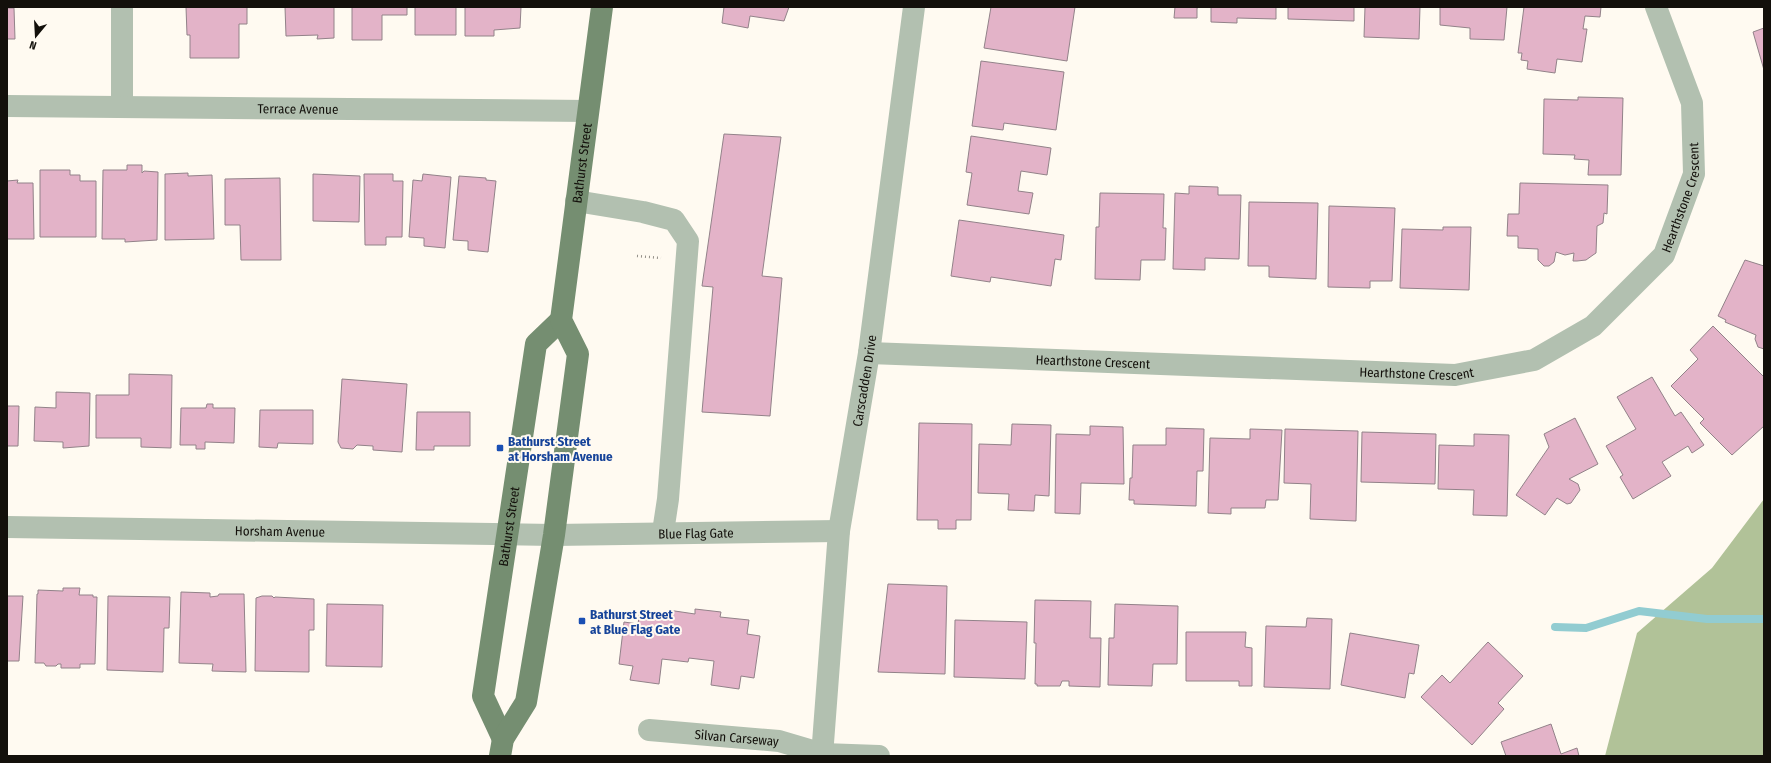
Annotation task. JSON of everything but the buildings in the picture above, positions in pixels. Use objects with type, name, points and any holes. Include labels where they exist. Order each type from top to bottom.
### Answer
[{"type":"main road","name":"Bathurst Street","points":[[502,747],[526,702],[554,535],[578,354],[561,320],[602,7]]},
{"type":"main road","name":"Bathurst Street","points":[[502,747],[483,696],[536,344],[561,320]]},
{"type":"street","points":[[122,7],[122,108]]},
{"type":"street","name":"Carscadden Drive","points":[[823,755],[839,531],[869,352],[914,7]]},
{"type":"street","name":"Hearthstone Crescent","points":[[869,352],[1455,375],[1534,360],[1593,326],[1664,255],[1694,174],[1692,103],[1656,7]]},
{"type":"street","name":"Terrace Avenue","points":[[7,106],[588,111]]},
{"type":"street","points":[[576,201],[643,212],[674,220],[688,241],[668,499],[663,532]]},
{"type":"street","name":"Horsham Avenue","points":[[7,527],[554,535]]},
{"type":"street","name":"Blue Flag Gate","points":[[554,535],[663,532],[839,531]]},
{"type":"street","name":"Silvan Carseway","points":[[649,730],[779,741],[823,755],[879,756]]},
{"type":"green space","points":[[1764,499],[1764,756],[1605,756],[1637,633],[1712,568]]},
{"type":"waterway","points":[[1555,627],[1586,628],[1639,611],[1707,619],[1764,619]]},
{"type":"place","name":"Bathurst Street at Horsham Avenue","points":[[500,448]]},
{"type":"place","name":"Bathurst Street at Blue Flag Gate","points":[[582,621]]}]
